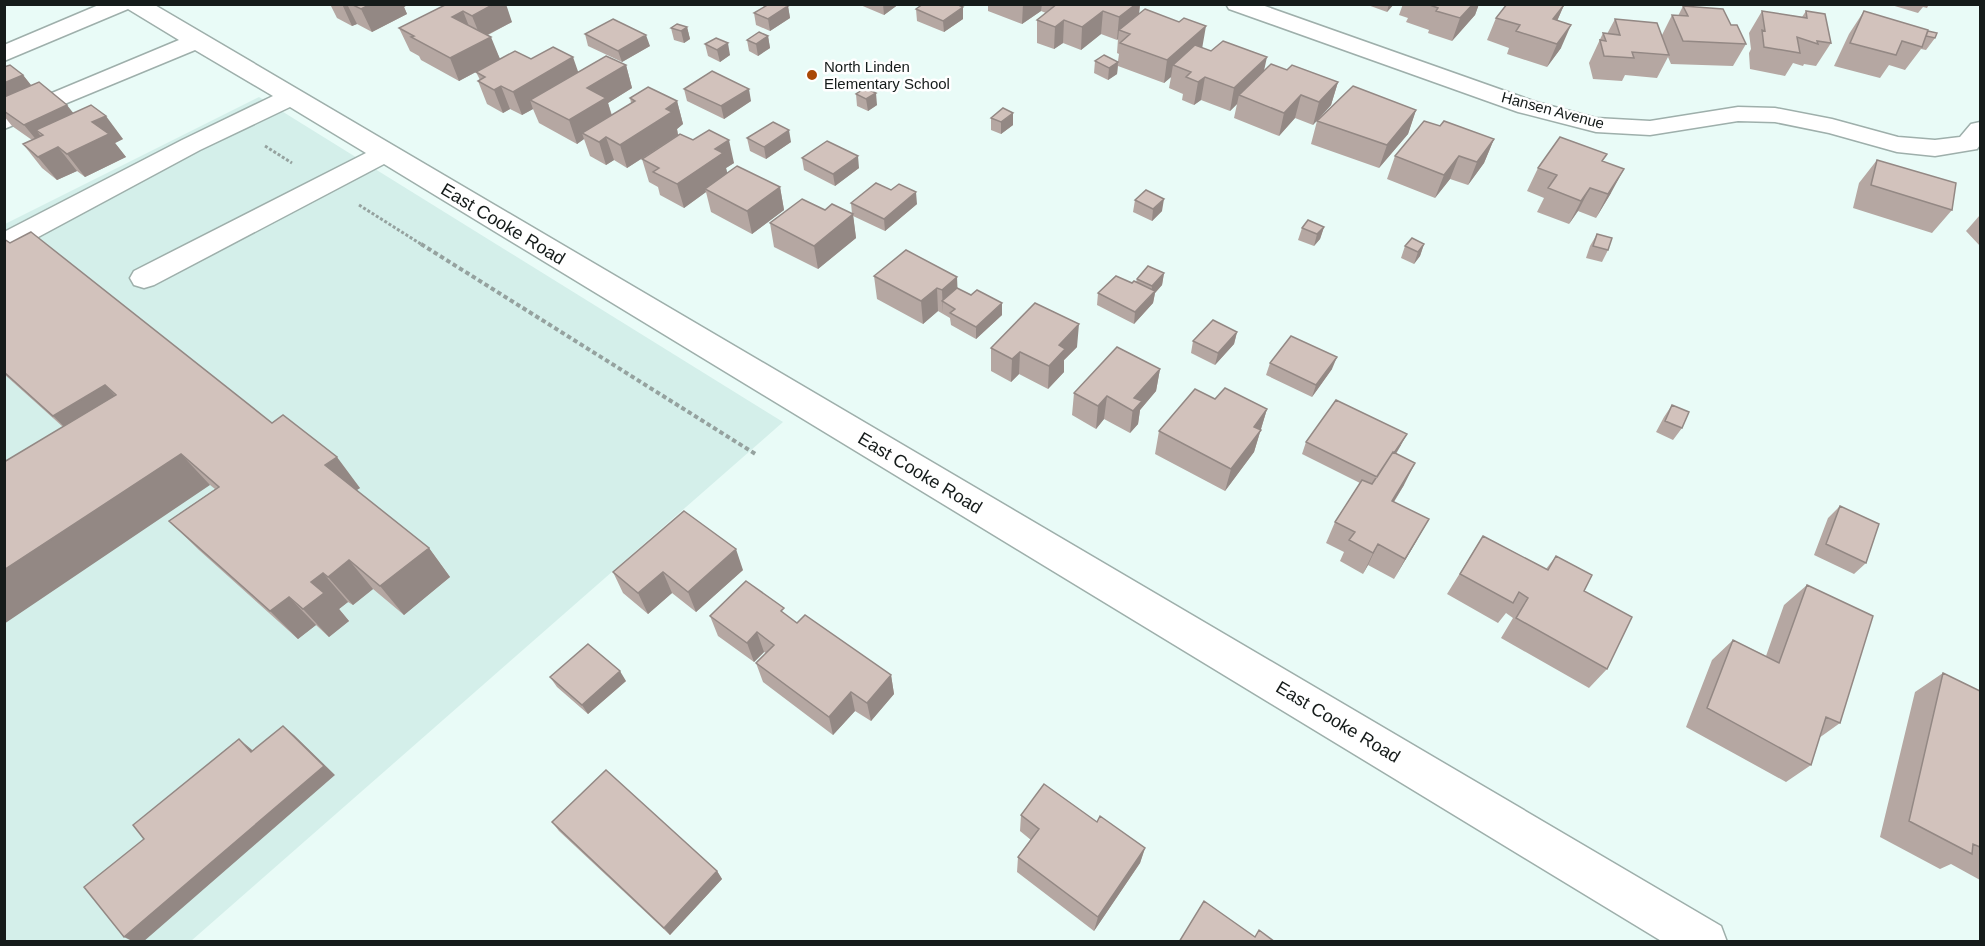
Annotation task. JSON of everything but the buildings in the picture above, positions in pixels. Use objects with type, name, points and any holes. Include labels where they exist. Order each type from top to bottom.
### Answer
[{"type":"street","points":[[4,54],[120,4]]},
{"type":"street","name":"East Cooke Road","points":[[136,4],[1705,942]]},
{"type":"street","name":"Hansen Avenue","points":[[1237,4],[1527,106],[1596,125],[1650,128],[1738,114],[1775,115],[1832,126],[1897,144],[1935,148],[1968,144],[1980,129]]},
{"type":"street","points":[[4,122],[196,40]]},
{"type":"street","points":[[4,244],[291,97]]},
{"type":"street","points":[[144,278],[385,153]]},
{"type":"path","points":[[231,126],[757,455]]},
{"type":"shaded area","points":[[259,97],[783,422],[191,941],[5,942],[5,224]]},
{"type":"place","name":"North Linden Elementary School","points":[[812,75]]}]
